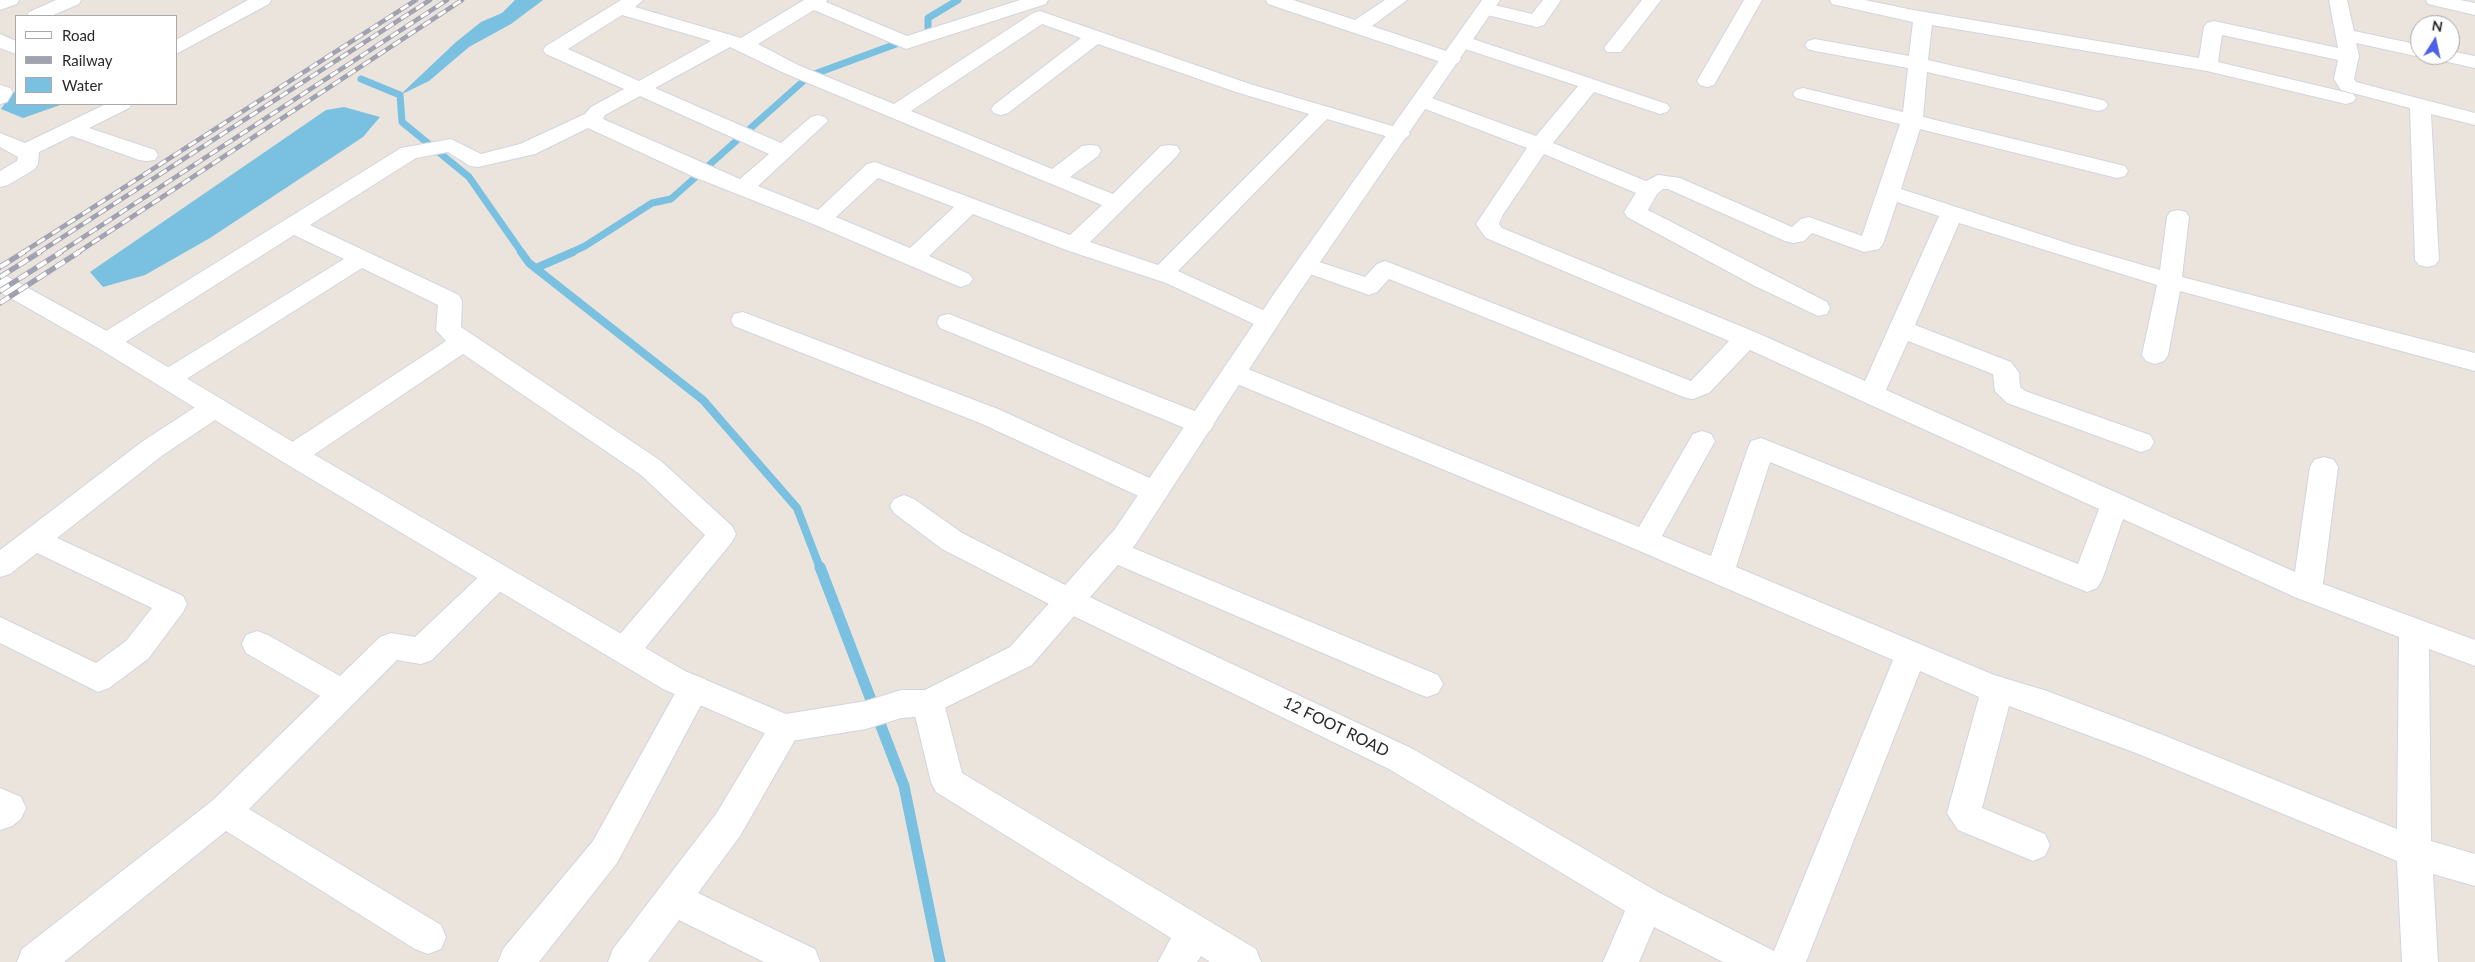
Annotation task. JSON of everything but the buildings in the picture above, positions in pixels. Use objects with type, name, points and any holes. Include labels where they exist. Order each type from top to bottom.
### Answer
[{"type":"street","points":[[0,4],[10,0]]},
{"type":"street","points":[[38,15],[72,0]]},
{"type":"street","points":[[178,47],[211,26],[262,0]]},
{"type":"street","points":[[778,0],[812,4],[906,43],[1039,0]]},
{"type":"street","points":[[1275,0],[1356,28],[1457,50],[1528,62],[1660,108]]},
{"type":"street","points":[[1356,28],[1398,0]]},
{"type":"street","points":[[0,282],[168,378],[293,455],[674,680],[785,728],[866,715],[914,704],[1022,656],[1125,537],[1268,322],[1488,4],[1537,21],[1552,0]]},
{"type":"street","points":[[1614,48],[1652,0]]},
{"type":"street","points":[[1707,80],[1753,0]]},
{"type":"street","points":[[1839,0],[1910,11],[2207,65],[2346,98]]},
{"type":"street","points":[[2338,0],[2348,56],[2344,79],[2348,86],[2475,119]]},
{"type":"street","points":[[2435,0],[2475,9]]},
{"type":"street","points":[[783,152],[553,50],[627,4],[736,43],[792,69],[1117,203]]},
{"type":"street","points":[[107,342],[409,153],[451,145],[478,161],[527,149],[592,118],[598,111],[638,88],[772,26],[812,4]]},
{"type":"street","points":[[1818,308],[1761,280],[1635,212],[1649,190],[1658,182],[1672,183],[1790,235],[1796,236],[1809,224],[1868,245],[1873,241],[1912,120],[1918,64],[1910,11]]},
{"type":"street","points":[[897,111],[1040,17],[1243,88],[1399,134]]},
{"type":"street","points":[[0,32],[15,25]]},
{"type":"street","points":[[2207,65],[2214,27],[2348,56]]},
{"type":"street","points":[[2344,34],[2410,49]]},
{"type":"street","points":[[1001,109],[1096,36]]},
{"type":"street","points":[[0,40],[15,48]]},
{"type":"street","points":[[1815,45],[1918,64],[2098,105]]},
{"type":"street","points":[[2460,59],[2475,62]]},
{"type":"street","points":[[1590,84],[1540,145],[1491,216],[1487,224],[1494,233],[1746,338],[2306,590],[2475,653]]},
{"type":"street","points":[[1802,94],[2117,171]]},
{"type":"street","points":[[1422,102],[1540,145],[1649,190]]},
{"type":"street","points":[[2420,104],[2428,260]]},
{"type":"street","points":[[25,151],[120,105]]},
{"type":"street","points":[[1162,274],[1323,112]]},
{"type":"street","points":[[592,118],[594,124],[702,172],[821,219],[961,279]]},
{"type":"street","points":[[743,188],[818,120]]},
{"type":"street","points":[[71,129],[148,154]]},
{"type":"street","points":[[0,139],[30,154],[27,164],[0,180]]},
{"type":"street","points":[[1054,178],[1090,151]]},
{"type":"street","points":[[1074,245],[1169,151]]},
{"type":"street","points":[[821,219],[875,169],[1074,245],[1162,274],[1268,322]]},
{"type":"street","points":[[1889,192],[2170,281],[2475,362]]},
{"type":"street","points":[[913,258],[970,205]]},
{"type":"street","points":[[1872,395],[1952,213]]},
{"type":"street","points":[[2155,355],[2170,281],[2178,217]]},
{"type":"street","points":[[292,225],[450,302],[448,330],[651,468],[722,534],[625,650]]},
{"type":"street","points":[[168,378],[362,258]]},
{"type":"street","points":[[1307,265],[1369,287],[1385,269],[1686,389],[1693,390],[1700,387],[1746,338]]},
{"type":"street","points":[[743,320],[989,416],[1155,492]]},
{"type":"street","points":[[950,322],[1200,424]]},
{"type":"street","points":[[1902,329],[2002,368],[2006,373],[2008,391],[2016,397],[2142,442]]},
{"type":"street","points":[[293,455],[463,342]]},
{"type":"street","points":[[1234,373],[1720,572],[1997,690],[2047,705],[2147,742],[2414,852],[2475,870]]},
{"type":"street","points":[[13,549],[153,448],[215,407]]},
{"type":"street","points":[[1645,541],[1702,441]]},
{"type":"street","points":[[1720,572],[1761,448],[2087,580],[2111,512],[2120,506]]},
{"type":"street","points":[[2306,590],[2324,467]]},
{"type":"street","name":"12 FOOT ROAD","points":[[904,506],[952,541],[1070,601],[1401,759],[1646,904],[1761,962]]},
{"type":"street","points":[[0,629],[98,679],[137,650],[172,604],[13,549]]},
{"type":"street","points":[[1114,551],[1427,684]]},
{"type":"street","points":[[35,962],[224,812],[392,646],[422,651],[498,576]]},
{"type":"street","points":[[2414,630],[2414,852],[2420,962]]},
{"type":"street","points":[[257,644],[344,694]]},
{"type":"street","points":[[1788,962],[1911,654]]},
{"type":"street","points":[[516,962],[605,852],[694,688]]},
{"type":"street","points":[[1997,690],[1964,812],[1970,819],[2033,845]]},
{"type":"street","points":[[914,704],[948,782],[1243,962]]},
{"type":"street","points":[[626,962],[728,825],[785,728]]},
{"type":"street","points":[[0,804],[9,808],[0,815]]},
{"type":"street","points":[[224,812],[428,937]]},
{"type":"street","points":[[673,900],[802,962]]},
{"type":"street","points":[[1621,962],[1646,904]]},
{"type":"street","points":[[1176,962],[1196,932]]},
{"type":"water","points":[[515,0],[543,0],[511,24],[469,47],[429,81],[400,95],[456,42],[481,22],[502,13]]},
{"type":"water","points":[[15,92],[15,105],[60,105],[23,118],[1,109],[11,94]]},
{"type":"water","points":[[344,107],[380,117],[363,137],[210,238],[145,275],[103,287],[90,272],[326,110]]},
{"type":"waterway","points":[[922,35],[928,33],[928,18],[958,0]]},
{"type":"waterway","points":[[570,253],[585,246],[652,203],[671,199],[809,76],[907,40]]},
{"type":"waterway","points":[[361,79],[400,95],[402,122],[469,177],[522,253]]},
{"type":"waterway","points":[[521,252],[529,263],[703,400],[797,508],[820,568]]},
{"type":"waterway","points":[[536,268],[573,252]]},
{"type":"waterway","points":[[820,567],[904,786],[940,962]]},
{"type":"railway","points":[[22,253],[416,0]]},
{"type":"railway","points":[[38,253],[430,0]]},
{"type":"railway","points":[[59,253],[447,0]]},
{"type":"railway","points":[[77,253],[462,0]]},
{"type":"railway","points":[[0,267],[24,252]]},
{"type":"railway","points":[[0,277],[40,252]]},
{"type":"railway","points":[[0,291],[61,252]]},
{"type":"railway","points":[[0,303],[79,252]]}]
